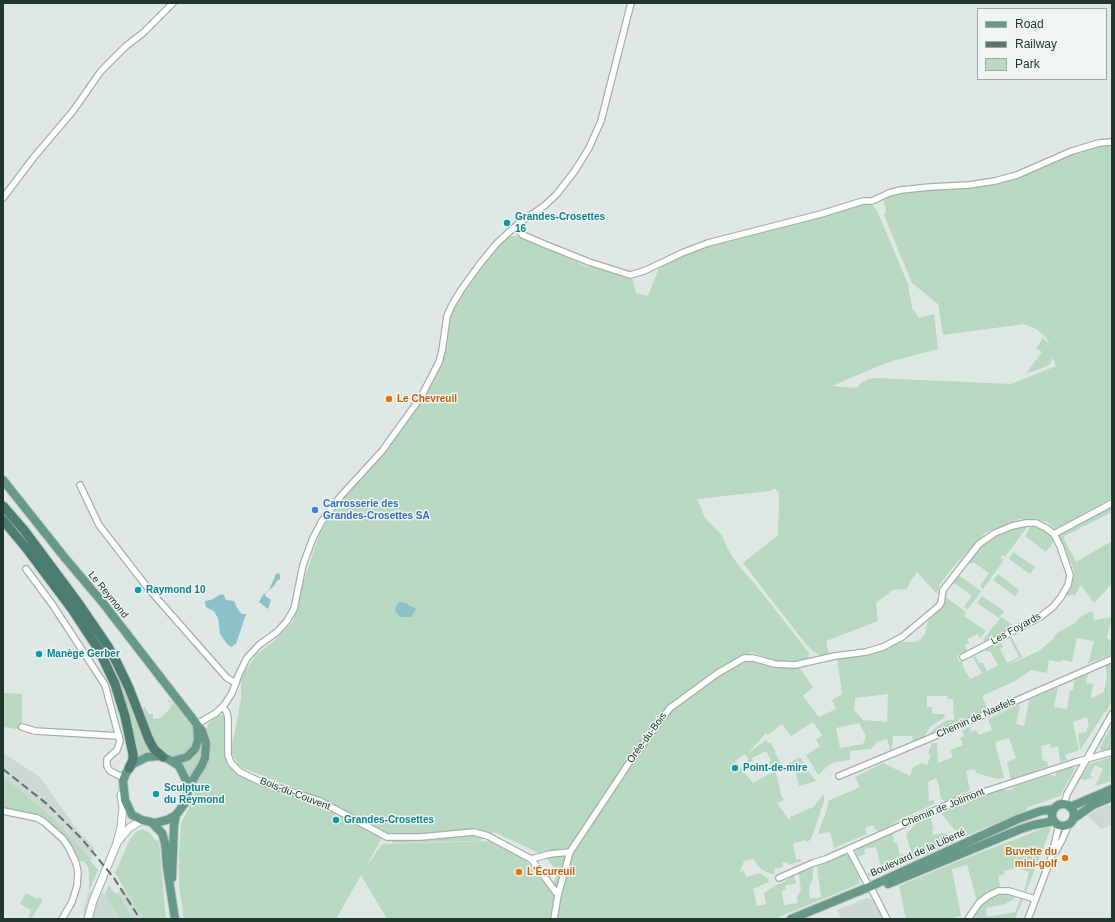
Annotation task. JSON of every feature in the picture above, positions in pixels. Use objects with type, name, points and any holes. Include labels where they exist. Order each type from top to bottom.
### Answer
[{"type":"highway","points":[[3,506],[24,530],[57,574],[107,645],[129,688],[149,740],[154,749],[163,757]]},
{"type":"highway","points":[[3,520],[72,609],[99,650],[115,684],[125,716],[133,754],[133,760],[129,768]]},
{"type":"main road","name":"Le Reymond","points":[[3,480],[103,603],[204,734],[206,751],[202,765],[188,788]]},
{"type":"main road","points":[[173,762],[187,757],[195,749],[198,740],[197,724]]},
{"type":"main road","points":[[88,919],[95,895],[117,843],[123,820],[123,808],[120,792],[123,780],[129,768],[138,761],[147,757],[163,757],[173,762],[182,771],[186,780],[188,793],[185,803],[176,815],[167,820],[151,822],[135,817],[127,806],[123,780]]},
{"type":"main road","points":[[1112,789],[1067,806],[1058,806],[1054,809],[1052,815],[1056,823],[1066,825],[1093,805],[1112,797]]},
{"type":"main road","points":[[1067,806],[1073,812],[1071,821]]},
{"type":"main road","name":"Boulevard de la Liberté","points":[[802,919],[1018,819],[1041,811],[1054,809]]},
{"type":"main road","points":[[170,887],[176,815]]},
{"type":"main road","points":[[117,843],[129,828],[142,820]]},
{"type":"main road","points":[[151,822],[157,827],[164,838],[175,919]]},
{"type":"main road","name":"Boulevard de la Liberté","points":[[791,919],[1021,829],[1033,825],[1056,823]]},
{"type":"street","points":[[3,198],[34,157],[73,111],[101,71],[126,46],[143,33],[173,3]]},
{"type":"street","points":[[197,724],[223,707],[230,698],[242,666],[259,645],[282,627],[291,615],[296,601],[307,554],[322,521],[340,497],[382,451],[426,389],[441,357],[447,316],[458,295],[490,251],[504,236],[556,195],[574,172],[595,137],[604,110],[631,3]]},
{"type":"street","points":[[515,227],[523,235],[544,244],[589,262],[630,275],[644,272],[682,252],[708,242],[820,214],[863,201],[872,201],[889,193],[901,190],[969,185],[995,181],[1017,174],[1072,151],[1099,143],[1112,142]]},
{"type":"street","points":[[80,485],[99,524],[147,587],[227,678],[236,683]]},
{"type":"street","points":[[1054,534],[1112,503]]},
{"type":"street","name":"Orée-du-Bois","points":[[570,852],[633,757],[670,708],[718,673],[744,658],[753,658],[775,664],[804,664],[834,656],[866,652],[882,647],[902,638],[934,612],[942,600],[943,590],[961,566],[979,544],[995,533],[1012,526],[1026,523],[1036,524],[1046,528],[1054,534]]},
{"type":"street","name":"Les Foyards","points":[[963,657],[1040,616],[1052,607],[1061,597],[1068,585],[1070,575],[1060,546],[1054,534]]},
{"type":"street","points":[[26,569],[52,604],[105,685],[119,736],[118,748],[107,759],[107,766],[113,773],[123,780]]},
{"type":"street","name":"Chemin de Naefels","points":[[839,776],[1112,659]]},
{"type":"street","name":"Bois-du-Couvent","points":[[223,707],[227,713],[228,719],[228,757],[234,767],[243,774],[261,782],[320,801],[387,836],[421,837],[474,832],[488,836],[532,859],[558,895]]},
{"type":"street","points":[[1067,806],[1067,794],[1112,714]]},
{"type":"street","points":[[22,727],[35,731],[119,736]]},
{"type":"street","name":"Chemin de Jolimont","points":[[779,878],[849,849],[956,801],[1112,752]]},
{"type":"street","points":[[3,811],[37,818],[44,822],[63,839],[69,848],[76,863],[78,872],[77,886],[72,902],[62,919]]},
{"type":"street","points":[[1028,919],[1052,858],[1071,821]]},
{"type":"street","points":[[1052,858],[1056,823]]},
{"type":"street","points":[[849,849],[887,919]]},
{"type":"street","points":[[532,859],[550,854],[570,852],[558,895],[554,919]]},
{"type":"street","points":[[968,919],[979,902],[998,891],[1008,891],[1035,899]]},
{"type":"shaded area","points":[[3,753],[40,777],[78,831],[95,848],[91,859],[52,817],[3,776]]},
{"type":"shaded area","points":[[1112,804],[1112,825],[1101,829],[1088,816],[1096,810]]},
{"type":"shaded area","points":[[124,888],[143,919],[132,919],[117,893]]},
{"type":"shaded area","points":[[89,891],[105,894],[121,919],[83,919],[84,906]]},
{"type":"shaded area","points":[[867,898],[874,900],[883,919],[841,919],[837,910]]},
{"type":"green space","points":[[1103,145],[1112,145],[1112,498],[1055,529],[1047,522],[1019,519],[985,533],[955,565],[940,584],[937,594],[917,572],[907,589],[893,590],[876,603],[878,621],[826,641],[829,655],[821,656],[805,643],[743,563],[778,535],[779,493],[775,488],[770,491],[697,499],[705,518],[721,534],[729,551],[739,566],[809,653],[808,659],[805,661],[788,663],[775,661],[751,652],[719,674],[741,662],[751,660],[778,667],[799,667],[813,687],[803,696],[819,717],[836,709],[832,700],[842,694],[837,658],[875,652],[898,642],[915,642],[920,640],[925,634],[928,621],[943,607],[944,596],[966,612],[964,616],[986,631],[980,638],[978,634],[967,639],[969,643],[965,645],[967,652],[957,655],[959,662],[962,661],[963,667],[970,679],[982,673],[973,658],[975,656],[979,663],[983,663],[987,671],[998,665],[990,651],[987,652],[986,650],[1001,642],[1003,647],[1000,649],[1007,663],[1019,657],[1009,637],[1011,636],[1022,657],[1006,666],[1039,651],[1052,640],[1057,633],[1075,623],[1079,618],[1089,612],[1093,612],[1094,620],[1112,617],[1107,639],[1112,640],[1112,654],[1087,664],[1094,641],[1077,638],[1072,662],[1049,660],[1047,673],[1031,670],[1015,681],[982,696],[988,710],[930,736],[930,733],[935,728],[947,720],[954,720],[953,699],[948,699],[947,696],[927,696],[927,707],[932,707],[932,714],[945,714],[944,718],[931,726],[924,737],[913,743],[912,736],[893,736],[892,749],[890,750],[887,739],[877,742],[871,749],[850,751],[850,760],[835,762],[829,765],[818,775],[806,755],[820,746],[816,740],[822,735],[813,722],[791,736],[782,724],[768,735],[766,733],[748,753],[766,740],[768,743],[770,742],[781,764],[773,768],[769,762],[771,760],[766,751],[752,758],[753,761],[750,762],[752,766],[746,763],[748,758],[744,754],[735,761],[753,783],[800,757],[816,781],[799,786],[795,769],[776,773],[782,798],[785,800],[777,803],[789,820],[790,817],[813,807],[824,794],[824,801],[812,837],[808,842],[804,840],[793,844],[796,860],[801,859],[801,861],[789,865],[788,862],[782,863],[783,867],[774,869],[775,874],[773,874],[761,869],[754,859],[744,861],[740,872],[744,871],[746,877],[761,873],[768,879],[769,882],[753,889],[757,906],[766,904],[764,893],[776,885],[784,882],[793,875],[796,881],[795,884],[785,885],[786,890],[782,891],[782,894],[784,905],[798,903],[797,897],[801,890],[799,873],[813,868],[813,878],[809,887],[810,899],[821,897],[817,866],[843,855],[848,855],[857,873],[860,881],[859,884],[774,919],[387,919],[361,875],[336,919],[184,919],[179,886],[181,823],[194,796],[194,787],[197,780],[207,766],[210,744],[207,730],[208,724],[220,715],[223,715],[226,719],[225,757],[234,772],[319,805],[377,833],[320,798],[240,767],[230,750],[241,698],[241,677],[256,655],[273,642],[293,622],[304,580],[320,532],[343,496],[382,456],[419,404],[445,354],[446,331],[451,312],[473,277],[502,242],[509,236],[526,238],[587,267],[595,266],[632,278],[636,293],[648,296],[659,268],[708,245],[865,204],[872,204],[878,213],[908,284],[912,308],[919,318],[934,314],[938,349],[896,360],[832,386],[857,388],[861,383],[868,379],[875,378],[1011,384],[1056,366],[1053,358],[1049,365],[1026,373],[1042,352],[1036,348],[1043,338],[1050,345],[1045,336],[1036,329],[1024,324],[943,335],[938,304],[912,283],[884,215],[886,212],[883,197],[895,192],[982,185],[1068,154]],"holes":[[[888,694],[887,722],[863,720],[854,710],[855,698]],[[859,723],[866,736],[863,744],[840,748],[836,728]],[[494,832],[545,856],[558,873],[550,891],[523,857],[493,841],[382,844],[365,868],[383,836],[394,843],[480,841]]]},
{"type":"green space","points":[[1112,506],[1112,512],[1063,537],[1076,562],[1112,541],[1112,584],[1094,603],[1081,585],[1074,597],[1073,594],[1068,596],[1066,593],[1071,585],[1074,573],[1072,565],[1058,536]]},
{"type":"green space","points":[[1026,525],[1027,527],[1005,557],[1002,555],[1001,558],[1004,560],[983,589],[980,586],[989,573],[973,562],[971,564],[969,562],[981,546],[988,540],[1007,530]]},
{"type":"green space","points":[[1031,526],[1047,531],[1054,541],[1046,552],[1025,536]]},
{"type":"green space","points":[[1013,552],[1035,567],[1030,574],[1009,559]]},
{"type":"green space","points":[[998,574],[1019,590],[1015,596],[993,580]]},
{"type":"green space","points":[[958,575],[981,591],[968,609],[964,607],[972,596],[953,582]]},
{"type":"green space","points":[[982,596],[1004,611],[999,618],[977,603]]},
{"type":"green space","points":[[1001,617],[1013,625],[1013,627],[985,643],[983,640]]},
{"type":"green space","points":[[103,646],[121,680],[152,754],[138,758],[131,722],[101,647]]},
{"type":"green space","points":[[1112,662],[1112,701],[1080,750],[1078,733],[1087,732],[1087,728],[1089,727],[1087,717],[1073,722],[1079,750],[1065,755],[1067,760],[1060,762],[1058,746],[1051,748],[1050,744],[1041,746],[1043,761],[1047,761],[1048,766],[1035,771],[1034,773],[1011,781],[1007,762],[1016,758],[1009,738],[995,742],[1004,778],[998,779],[976,773],[975,769],[966,771],[970,790],[946,801],[941,799],[936,778],[928,782],[929,801],[934,800],[934,804],[899,820],[888,827],[879,831],[875,829],[873,825],[865,828],[867,834],[834,848],[830,832],[818,834],[828,806],[828,801],[860,787],[855,777],[883,763],[910,776],[913,767],[922,763],[927,765],[931,755],[928,753],[932,743],[937,743],[938,763],[953,757],[950,750],[963,745],[960,738],[964,736],[962,731],[969,727],[971,732],[976,730],[979,735],[992,730],[988,719],[1018,705],[1020,706],[1016,724],[1024,726],[1029,700],[1058,687],[1054,707],[1067,709],[1070,690],[1073,690],[1075,679],[1088,674],[1086,683],[1093,684],[1092,698],[1104,692],[1107,675],[1105,665]]},
{"type":"green space","points":[[3,693],[22,694],[22,727],[17,729],[3,727]]},
{"type":"green space","points":[[167,699],[181,709],[189,720],[194,729],[196,741],[191,752],[175,757],[164,752],[156,744],[151,734],[143,707],[145,707],[149,714],[153,714],[153,719],[160,718],[169,710],[172,703],[168,702]]},
{"type":"green space","points":[[1112,725],[1112,748],[1101,751],[1100,747]]},
{"type":"green space","points":[[201,734],[204,740],[203,759],[190,778],[180,763],[190,760],[196,755],[199,750]]},
{"type":"green space","points":[[1112,757],[1112,781],[1095,786],[1103,769],[1095,765],[1090,775],[1093,777],[1092,778],[1085,780],[1080,779],[1089,764]]},
{"type":"green space","points":[[1072,767],[1075,769],[1060,796],[1029,807],[1023,812],[963,837],[954,829],[940,812],[983,794],[1001,790],[1011,790],[1015,786],[1050,775],[1055,776],[1056,773]]},
{"type":"green space","points":[[3,776],[52,817],[91,859],[90,860],[98,870],[89,891],[88,866],[83,861],[79,861],[72,845],[59,831],[40,816],[3,808]]},
{"type":"green space","points":[[930,817],[934,829],[932,829],[933,835],[944,833],[951,837],[954,842],[874,877],[868,876],[867,873],[879,871],[881,868],[876,847],[864,849],[865,854],[857,857],[856,852],[858,848],[893,833],[894,843],[897,843],[900,855],[911,852],[906,834],[917,823]]},
{"type":"green space","points":[[1047,827],[1050,828],[1050,830],[1026,892],[1024,892],[1029,872],[1017,868],[1004,871],[1005,874],[998,876],[1000,885],[999,889],[986,893],[977,901],[967,865],[952,869],[961,916],[952,919],[906,919],[899,886]]},
{"type":"green space","points":[[143,829],[149,832],[156,841],[158,840],[159,842],[166,919],[143,919],[115,873],[130,839],[137,831]]},
{"type":"green space","points":[[109,885],[115,894],[117,893],[120,897],[132,919],[121,919],[105,894]]},
{"type":"green space","points":[[26,893],[37,899],[38,897],[43,900],[31,919],[28,919],[31,910],[20,904]]},
{"type":"green space","points":[[1010,893],[1015,895],[1014,899],[1005,904],[986,908],[987,917],[1015,912],[1021,898],[1024,897],[1015,919],[975,919],[975,913],[981,904],[989,897],[998,894]]},
{"type":"water","points":[[279,573],[280,579],[274,586],[265,594],[265,596],[271,600],[268,609],[259,602],[263,595],[269,590],[276,574]]},
{"type":"water","points":[[221,594],[224,595],[226,600],[234,601],[238,610],[242,614],[246,614],[236,644],[231,647],[220,634],[218,618],[214,611],[206,607],[205,603],[205,601],[211,600]]},
{"type":"water","points":[[399,602],[405,603],[416,609],[411,617],[400,617],[395,611]]},
{"type":"railway","points":[[3,769],[47,804],[82,839],[114,878],[140,919]]},
{"type":"place","name":"Grandes-Crosettes 16","points":[[507,223]]},
{"type":"place","name":"Le Chevreuil","points":[[389,399]]},
{"type":"place","name":"Carrosserie des Grandes-Crosettes SA","points":[[315,510]]},
{"type":"place","name":"Raymond 10","points":[[138,590]]},
{"type":"place","name":"Manège Gerber","points":[[39,654]]},
{"type":"place","name":"Point-de-mire","points":[[735,768]]},
{"type":"place","name":"Sculpture du Reymond","points":[[156,794]]},
{"type":"place","name":"Grandes-Crosettes","points":[[336,820]]},
{"type":"place","name":"Buvette du mini-golf","points":[[1065,858]]},
{"type":"place","name":"L'Écureuil","points":[[519,872]]}]
